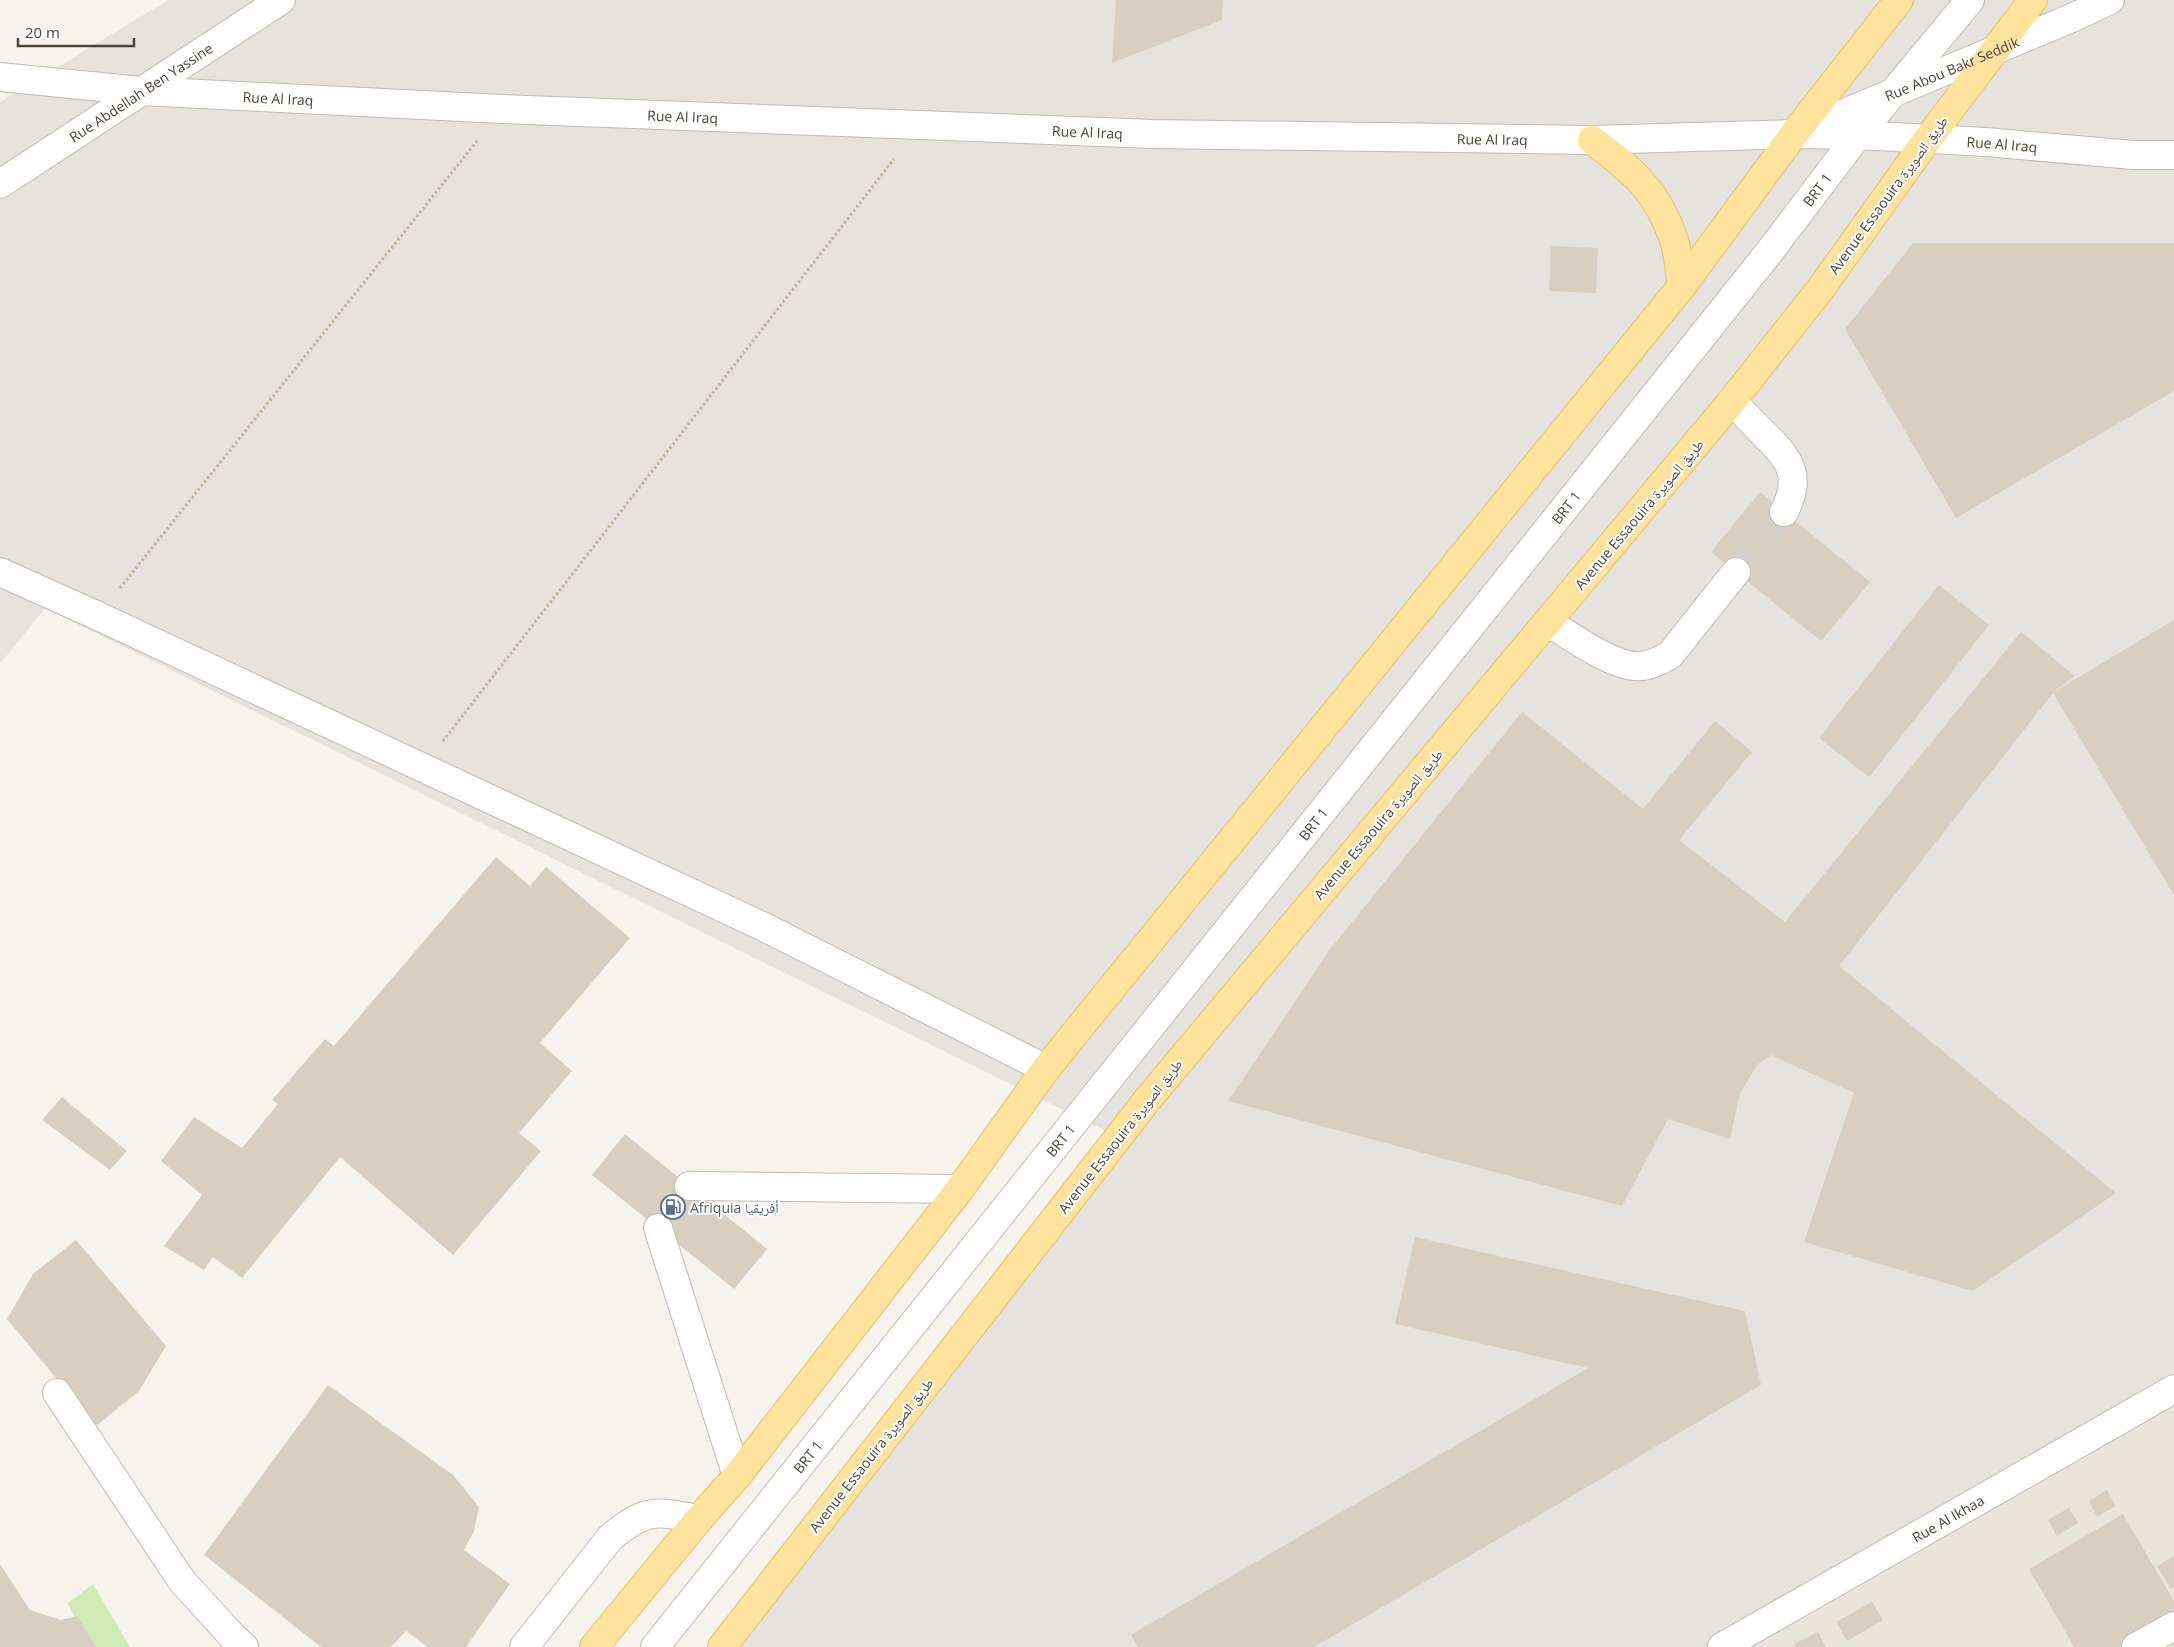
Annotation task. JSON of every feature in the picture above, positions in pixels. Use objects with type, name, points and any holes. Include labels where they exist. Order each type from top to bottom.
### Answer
[{"type":"main road","points":[[594,1647],[699,1519],[737,1476],[960,1189],[1046,1069],[1682,286],[1794,134],[1898,0]]},
{"type":"main road","name":"Avenue Essaouira طريق الصويرة","points":[[722,1647],[1148,1099],[1732,401],[1822,287],[1927,140],[2033,0]]},
{"type":"main road","points":[[1592,140],[1630,169],[1654,196],[1674,241],[1682,286]]},
{"type":"street","name":"Rue Abdellah Ben Yassine","points":[[0,184],[280,0]]},
{"type":"street","name":"BRT 1","points":[[655,1647],[1746,282],[1858,136],[1970,0]]},
{"type":"street","name":"Rue Abou Bakr Seddik","points":[[1794,134],[2110,0]]},
{"type":"street","name":"Rue Al Iraq","points":[[0,77],[141,90],[503,109],[1153,134],[1592,140],[1794,134],[1986,142],[2133,154],[2174,155]]},
{"type":"street","points":[[1732,401],[1783,453],[1791,466],[1794,482],[1792,498],[1784,512]]},
{"type":"street","points":[[0,572],[762,926],[1046,1069]]},
{"type":"street","points":[[1548,622],[1624,664],[1641,666],[1656,662],[1670,654],[1736,572]]},
{"type":"street","points":[[689,1186],[960,1189]]},
{"type":"street","points":[[658,1228],[737,1476]]},
{"type":"street","name":"Rue Al Ikhaa","points":[[1722,1647],[2174,1389]]},
{"type":"street","points":[[57,1393],[182,1581],[244,1647]]},
{"type":"street","points":[[524,1647],[610,1538],[636,1518],[662,1512],[699,1519]]},
{"type":"street","points":[[2136,1647],[2174,1626]]},
{"type":"path","points":[[98,616],[503,109]]},
{"type":"path","points":[[423,767],[921,124]]},
{"type":"shaded area","points":[[168,0],[2174,0],[2174,1372],[1716,1647],[719,1647],[1126,1141],[45,608],[0,664],[0,102]]},
{"type":"shaded area","points":[[2174,1372],[2174,1647],[1716,1647]]},
{"type":"green space","points":[[93,1584],[130,1647],[88,1647],[68,1603]]},
{"type":"building","points":[[1116,0],[1223,0],[1222,20],[1112,63]]},
{"type":"building","points":[[1913,243],[2174,243],[2174,391],[1956,518],[1845,329]]},
{"type":"building","points":[[1551,246],[1598,248],[1596,293],[1549,291]]},
{"type":"building","points":[[1760,492],[1870,582],[1821,641],[1711,552]]},
{"type":"building","points":[[1939,585],[1989,625],[1869,777],[1819,738]]},
{"type":"building","points":[[2174,620],[2174,895],[2053,693],[1839,966],[2116,1193],[1973,1291],[1804,1242],[1854,1093],[1771,1055],[1758,1064],[1740,1093],[1730,1139],[1668,1119],[1622,1206],[1228,1101],[1328,952],[1522,712],[1643,809],[1715,721],[1752,752],[1679,840],[1785,922],[2021,632],[2075,676],[2054,692]]},
{"type":"building","points":[[496,857],[530,886],[546,867],[630,938],[540,1043],[572,1071],[519,1133],[541,1151],[453,1255],[340,1157],[242,1278],[213,1257],[204,1270],[164,1246],[202,1195],[161,1161],[194,1117],[242,1148],[278,1104],[272,1100],[325,1039],[334,1046]]},
{"type":"building","points":[[62,1097],[127,1151],[110,1170],[42,1120]]},
{"type":"building","name":"Afriquia أفريقيا","points":[[625,1134],[767,1249],[734,1289],[592,1175]]},
{"type":"building","points":[[1415,1237],[1745,1311],[1761,1385],[1314,1647],[1138,1647],[1131,1635],[1588,1368],[1395,1324]]},
{"type":"building","points":[[76,1240],[166,1346],[139,1391],[96,1426],[7,1319],[33,1274]]},
{"type":"building","points":[[328,1385],[453,1475],[479,1507],[474,1531],[464,1550],[510,1584],[466,1647],[428,1647],[406,1631],[391,1647],[321,1647],[204,1555]]},
{"type":"building","points":[[2107,1490],[2116,1506],[2097,1517],[2089,1501]]},
{"type":"building","points":[[2069,1508],[2078,1523],[2057,1536],[2048,1520]]},
{"type":"building","points":[[2123,1514],[2174,1601],[2174,1615],[2120,1647],[2074,1647],[2029,1569]]},
{"type":"building","points":[[2174,1556],[2174,1587],[2171,1589],[2157,1566]]},
{"type":"building","points":[[0,1564],[30,1610],[61,1620],[77,1616],[96,1647],[0,1647]]},
{"type":"building","points":[[1872,1602],[1883,1620],[1847,1641],[1836,1622]]},
{"type":"building","points":[[1818,1632],[1826,1647],[1796,1647],[1794,1644]]},
{"type":"tunnel","points":[[1736,572],[1784,512]]},
{"type":"tunnel","points":[[658,1228],[689,1186]]},
{"type":"place","name":"Afriquia أفريقيا","points":[[673,1207]]}]
